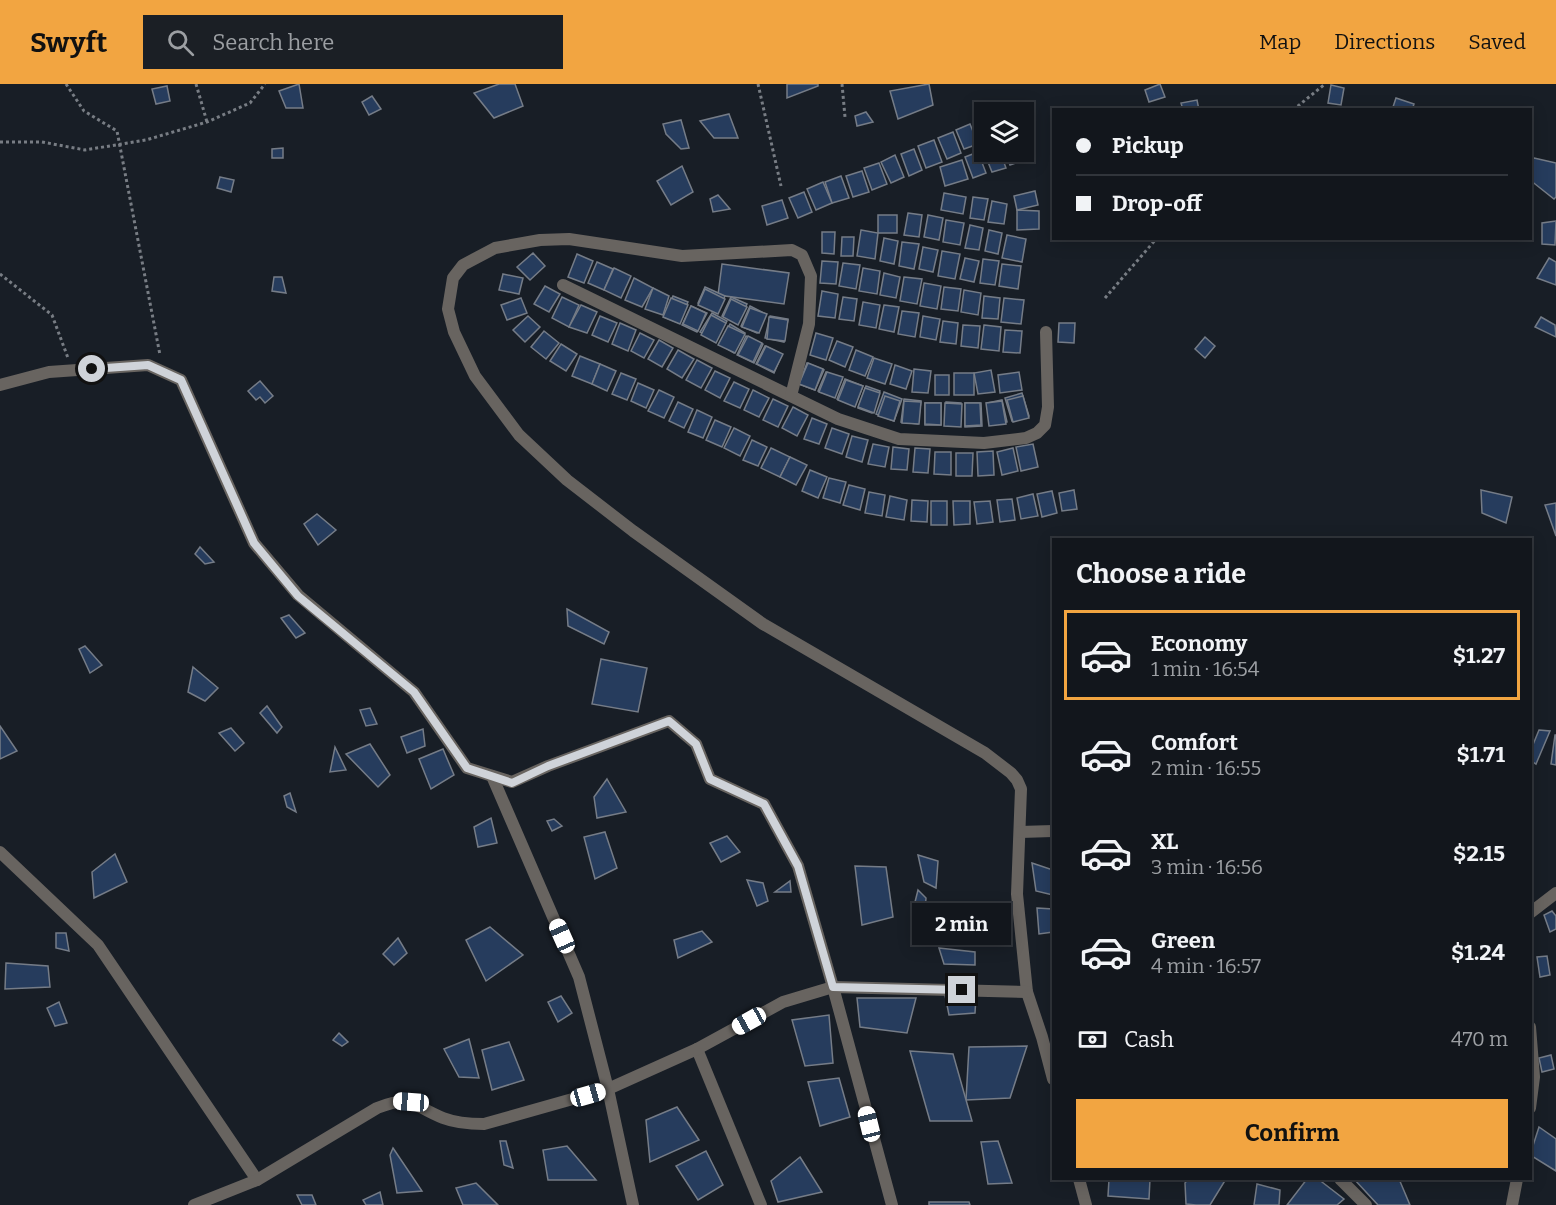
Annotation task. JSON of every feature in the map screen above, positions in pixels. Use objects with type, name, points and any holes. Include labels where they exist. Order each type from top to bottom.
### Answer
[{"type":"street","points":[[791,396],[809,324],[811,276],[802,255],[792,250],[682,256],[569,239],[540,240],[495,248],[463,266],[453,278],[448,309],[454,332],[475,376],[519,435],[567,480],[633,531],[763,624],[985,753],[1017,780],[1022,799],[1017,894],[1027,992],[1047,1035],[1052,1072]]},
{"type":"street","points":[[563,285],[838,419],[899,438],[984,443],[1026,438],[1037,433],[1045,425],[1048,407],[1046,332]]},
{"type":"street","points":[[0,385],[49,372],[148,365],[181,380],[254,543],[298,596],[414,692],[467,768],[512,783],[548,766],[669,721],[696,744],[710,779],[764,804],[798,866],[892,1205]]},
{"type":"street","points":[[492,776],[579,976],[608,1089],[633,1205]]},
{"type":"street","points":[[1020,832],[1052,831]]},
{"type":"street","points":[[0,852],[98,945],[257,1180]]},
{"type":"street","points":[[1532,911],[1556,893]]},
{"type":"street","points":[[194,1205],[257,1180],[377,1108],[395,1101],[411,1102],[443,1118],[464,1124],[484,1124],[608,1089],[698,1049],[783,1002],[833,987],[1027,992]]},
{"type":"street","points":[[698,1049],[761,1205]]},
{"type":"street","points":[[1532,1052],[1534,1077],[1532,1092]]},
{"type":"street","points":[[1079,1180],[1086,1205]]},
{"type":"street","points":[[1341,1180],[1366,1205]]},
{"type":"street","points":[[1512,1205],[1517,1180]]},
{"type":"path","points":[[66,84],[84,111],[117,131],[163,372]]},
{"type":"path","points":[[196,84],[207,122]]},
{"type":"path","points":[[0,142],[42,142],[84,150],[146,140],[207,122],[250,103],[266,84]]},
{"type":"path","points":[[758,84],[781,186]]},
{"type":"path","points":[[842,84],[845,117]]},
{"type":"path","points":[[1295,108],[1324,84]]},
{"type":"path","points":[[1105,298],[1155,240]]},
{"type":"path","points":[[0,274],[52,315],[73,370]]},
{"type":"building","points":[[299,84],[303,108],[286,108],[279,91]]},
{"type":"building","points":[[499,84],[515,84],[523,106],[494,118],[474,93]]},
{"type":"building","points":[[787,84],[818,84],[818,86],[787,98]]},
{"type":"building","points":[[929,84],[933,105],[898,119],[890,91]]},
{"type":"building","points":[[1160,84],[1165,97],[1149,102],[1145,90]]},
{"type":"building","points":[[1331,85],[1344,88],[1341,105],[1328,103]]},
{"type":"building","points":[[167,86],[170,101],[156,104],[152,89]]},
{"type":"building","points":[[372,96],[381,109],[369,115],[362,102]]},
{"type":"building","points":[[1396,98],[1414,104],[1413,108],[1393,108]]},
{"type":"building","points":[[1197,100],[1199,108],[1182,108],[1181,103]]},
{"type":"building","points":[[866,112],[873,122],[857,126],[855,116]]},
{"type":"building","points":[[729,114],[738,138],[714,138],[700,121]]},
{"type":"building","points":[[681,120],[689,148],[681,149],[666,134],[663,124]]},
{"type":"building","points":[[970,124],[974,134],[974,145],[964,149],[956,130]]},
{"type":"building","points":[[953,132],[961,153],[947,159],[938,138]]},
{"type":"building","points":[[934,140],[942,162],[926,168],[918,146]]},
{"type":"building","points":[[283,148],[283,158],[272,158],[272,149]]},
{"type":"building","points":[[914,149],[922,170],[909,176],[901,154]]},
{"type":"building","points":[[974,154],[974,162],[982,162],[986,173],[973,178],[965,157]]},
{"type":"building","points":[[895,155],[904,177],[891,183],[881,162]]},
{"type":"building","points":[[1534,158],[1556,163],[1556,197],[1554,199],[1532,182]]},
{"type":"building","points":[[962,160],[968,179],[945,186],[940,167]]},
{"type":"building","points":[[988,162],[1004,162],[1006,168],[992,172]]},
{"type":"building","points":[[879,163],[887,184],[872,190],[864,168]]},
{"type":"building","points":[[682,166],[693,192],[671,205],[657,181]]},
{"type":"building","points":[[862,171],[869,192],[853,197],[846,176]]},
{"type":"building","points":[[841,176],[849,198],[832,203],[825,182]]},
{"type":"building","points":[[220,177],[234,180],[231,192],[217,188]]},
{"type":"building","points":[[823,182],[832,203],[816,210],[807,189]]},
{"type":"building","points":[[1035,191],[1038,205],[1017,210],[1014,196]]},
{"type":"building","points":[[804,192],[812,212],[798,218],[789,198]]},
{"type":"building","points":[[944,193],[966,197],[963,214],[941,210]]},
{"type":"building","points":[[718,195],[730,209],[713,212],[710,199]]},
{"type":"building","points":[[973,197],[988,199],[984,220],[970,218]]},
{"type":"building","points":[[782,200],[788,218],[767,225],[762,206]]},
{"type":"building","points":[[992,201],[1007,204],[1004,224],[988,222]]},
{"type":"building","points":[[1017,210],[1039,211],[1039,229],[1017,230]]},
{"type":"building","points":[[908,213],[922,215],[919,237],[904,235]]},
{"type":"building","points":[[878,215],[897,215],[897,233],[878,233]]},
{"type":"building","points":[[928,215],[943,218],[939,240],[924,237]]},
{"type":"building","points":[[946,220],[964,223],[960,245],[943,242]]},
{"type":"building","points":[[1556,221],[1555,245],[1542,244],[1542,223]]},
{"type":"building","points":[[970,225],[983,228],[979,250],[965,248]]},
{"type":"building","points":[[861,230],[878,233],[875,259],[857,256]]},
{"type":"building","points":[[989,230],[1002,233],[998,254],[985,251]]},
{"type":"building","points":[[822,232],[835,232],[834,254],[822,253]]},
{"type":"building","points":[[1007,235],[1026,239],[1022,262],[1002,258]]},
{"type":"building","points":[[842,237],[854,237],[853,256],[841,256]]},
{"type":"building","points":[[884,238],[898,241],[894,264],[880,261]]},
{"type":"building","points":[[902,242],[919,244],[914,269],[899,266]]},
{"type":"building","points":[[923,247],[938,250],[933,272],[919,269]]},
{"type":"building","points":[[942,251],[960,254],[955,279],[938,276]]},
{"type":"building","points":[[533,253],[545,266],[530,280],[517,267]]},
{"type":"building","points":[[577,254],[593,261],[584,283],[568,277]]},
{"type":"building","points":[[965,258],[979,261],[974,282],[960,279]]},
{"type":"building","points":[[1549,258],[1556,262],[1556,285],[1537,278]]},
{"type":"building","points":[[983,259],[999,261],[995,285],[980,283]]},
{"type":"building","points":[[822,261],[838,262],[836,284],[820,283]]},
{"type":"building","points":[[597,262],[613,269],[604,290],[588,283]]},
{"type":"building","points":[[843,263],[860,265],[856,289],[839,286]]},
{"type":"building","points":[[722,264],[789,273],[784,304],[718,295]]},
{"type":"building","points":[[1002,264],[1021,266],[1018,289],[999,286]]},
{"type":"building","points":[[614,268],[631,276],[621,298],[604,290]]},
{"type":"building","points":[[863,268],[880,271],[877,294],[859,291]]},
{"type":"building","points":[[884,273],[900,277],[896,298],[880,295]]},
{"type":"building","points":[[503,274],[523,278],[519,294],[499,290]]},
{"type":"building","points":[[274,277],[282,277],[286,293],[272,291]]},
{"type":"building","points":[[904,277],[922,279],[917,304],[900,301]]},
{"type":"building","points":[[634,278],[653,288],[642,307],[625,300]]},
{"type":"building","points":[[924,283],[941,286],[937,309],[920,306]]},
{"type":"building","points":[[545,286],[560,294],[549,312],[534,304]]},
{"type":"building","points":[[705,287],[725,296],[718,312],[698,303]]},
{"type":"building","points":[[944,287],[961,289],[958,311],[941,309]]},
{"type":"building","points":[[653,288],[669,296],[663,315],[645,309]]},
{"type":"building","points":[[705,289],[725,299],[718,314],[698,305]]},
{"type":"building","points":[[964,290],[981,293],[978,315],[961,312]]},
{"type":"building","points":[[822,291],[838,294],[835,318],[818,316]]},
{"type":"building","points":[[673,296],[688,302],[679,323],[664,317]]},
{"type":"building","points":[[984,296],[1000,298],[998,319],[982,318]]},
{"type":"building","points":[[562,297],[579,305],[569,327],[552,318]]},
{"type":"building","points":[[731,297],[747,304],[738,323],[722,316]]},
{"type":"building","points":[[843,297],[857,299],[854,321],[839,319]]},
{"type":"building","points":[[521,298],[527,313],[507,320],[501,305]]},
{"type":"building","points":[[671,298],[688,305],[680,324],[663,317]]},
{"type":"building","points":[[1004,298],[1024,300],[1021,324],[1001,322]]},
{"type":"building","points":[[731,299],[747,307],[738,325],[723,317]]},
{"type":"building","points":[[863,302],[880,305],[876,328],[859,325]]},
{"type":"building","points":[[581,305],[597,312],[587,333],[569,327]]},
{"type":"building","points":[[884,305],[899,307],[894,332],[879,329]]},
{"type":"building","points":[[691,306],[707,313],[697,332],[682,325]]},
{"type":"building","points":[[691,306],[706,313],[698,331],[683,324]]},
{"type":"building","points":[[750,306],[766,314],[757,333],[741,326]]},
{"type":"building","points":[[750,308],[767,314],[759,333],[742,327]]},
{"type":"building","points":[[902,311],[919,313],[915,337],[898,334]]},
{"type":"building","points":[[712,313],[727,321],[715,341],[700,332]]},
{"type":"building","points":[[711,315],[726,323],[716,343],[701,335]]},
{"type":"building","points":[[528,316],[540,327],[525,342],[513,330]]},
{"type":"building","points":[[600,316],[617,323],[608,342],[592,335]]},
{"type":"building","points":[[770,316],[788,319],[784,342],[765,338]]},
{"type":"building","points":[[923,316],[940,319],[936,340],[920,337]]},
{"type":"building","points":[[769,317],[788,320],[785,341],[767,339]]},
{"type":"building","points":[[1541,317],[1555,325],[1556,337],[1535,327]]},
{"type":"building","points":[[943,321],[958,323],[956,344],[940,342]]},
{"type":"building","points":[[620,323],[636,330],[628,351],[612,344]]},
{"type":"building","points":[[1059,323],[1075,323],[1074,343],[1058,342]]},
{"type":"building","points":[[730,324],[745,333],[734,353],[719,344]]},
{"type":"building","points":[[963,325],[980,326],[978,348],[961,346]]},
{"type":"building","points":[[984,325],[1001,327],[999,351],[981,349]]},
{"type":"building","points":[[728,326],[745,334],[735,353],[718,345]]},
{"type":"building","points":[[1005,330],[1022,331],[1020,353],[1003,352]]},
{"type":"building","points":[[544,331],[559,343],[546,359],[531,347]]},
{"type":"building","points":[[640,333],[654,340],[644,358],[631,351]]},
{"type":"building","points":[[816,333],[833,338],[826,360],[810,355]]},
{"type":"building","points":[[746,336],[763,344],[754,363],[737,355]]},
{"type":"building","points":[[748,336],[762,343],[753,362],[738,355]]},
{"type":"building","points":[[1205,337],[1215,346],[1205,358],[1195,349]]},
{"type":"building","points":[[659,340],[673,348],[662,367],[648,359]]},
{"type":"building","points":[[837,341],[853,347],[845,367],[829,360]]},
{"type":"building","points":[[561,344],[577,354],[566,371],[550,361]]},
{"type":"building","points":[[765,346],[782,354],[774,373],[756,364]]},
{"type":"building","points":[[766,346],[783,354],[774,372],[757,364]]},
{"type":"building","points":[[678,350],[694,359],[682,378],[667,369]]},
{"type":"building","points":[[856,350],[873,357],[865,376],[849,370]]},
{"type":"building","points":[[580,356],[600,364],[592,384],[572,376]]},
{"type":"building","points":[[874,358],[892,364],[885,384],[867,378]]},
{"type":"building","points":[[697,360],[712,368],[701,388],[686,380]]},
{"type":"building","points":[[807,363],[824,370],[815,390],[799,384]]},
{"type":"building","points":[[808,363],[823,369],[815,390],[799,384]]},
{"type":"building","points":[[600,364],[616,371],[607,391],[592,384]]},
{"type":"building","points":[[895,365],[912,371],[906,389],[890,384]]},
{"type":"building","points":[[914,369],[931,371],[928,393],[912,392]]},
{"type":"building","points":[[991,370],[995,392],[978,394],[974,373]]},
{"type":"building","points":[[715,371],[730,378],[720,398],[705,390]]},
{"type":"building","points":[[826,372],[842,379],[834,397],[818,391]]},
{"type":"building","points":[[827,372],[843,377],[835,398],[819,392]]},
{"type":"building","points":[[1019,372],[1022,390],[1000,393],[998,375]]},
{"type":"building","points":[[621,373],[636,379],[627,400],[612,394]]},
{"type":"building","points":[[954,373],[974,373],[974,395],[954,395]]},
{"type":"building","points":[[935,375],[949,375],[949,395],[935,395]]},
{"type":"building","points":[[845,379],[863,386],[855,406],[837,399]]},
{"type":"building","points":[[846,380],[863,386],[855,407],[838,400]]},
{"type":"building","points":[[260,381],[273,396],[265,403],[260,397],[256,400],[248,391]]},
{"type":"building","points":[[734,382],[749,389],[740,408],[724,401]]},
{"type":"building","points":[[638,383],[654,390],[646,408],[631,401]]},
{"type":"building","points":[[866,386],[880,391],[872,413],[858,408]]},
{"type":"building","points":[[865,388],[880,393],[874,413],[858,407]]},
{"type":"building","points":[[659,390],[674,397],[664,418],[648,411]]},
{"type":"building","points":[[753,390],[769,398],[759,417],[744,410]]},
{"type":"building","points":[[884,392],[902,399],[894,421],[876,414]]},
{"type":"building","points":[[1022,393],[1029,416],[1012,421],[1005,398]]},
{"type":"building","points":[[885,396],[900,401],[894,421],[878,416]]},
{"type":"building","points":[[1023,396],[1029,418],[1013,422],[1007,400]]},
{"type":"building","points":[[773,399],[788,406],[778,427],[763,420]]},
{"type":"building","points":[[904,399],[921,401],[918,424],[901,422]]},
{"type":"building","points":[[1002,400],[1007,422],[992,425],[987,403]]},
{"type":"building","points":[[904,401],[921,402],[919,424],[902,423]]},
{"type":"building","points":[[1002,401],[1006,424],[989,426],[986,403]]},
{"type":"building","points":[[678,402],[693,409],[684,428],[669,421]]},
{"type":"building","points":[[946,402],[961,403],[960,424],[945,424]]},
{"type":"building","points":[[925,403],[941,403],[941,425],[925,425]]},
{"type":"building","points":[[925,403],[941,403],[941,425],[925,424]]},
{"type":"building","points":[[945,403],[962,404],[961,427],[944,426]]},
{"type":"building","points":[[965,403],[981,403],[982,426],[965,427]]},
{"type":"building","points":[[965,403],[980,403],[981,425],[965,426]]},
{"type":"building","points":[[793,407],[808,415],[797,436],[782,428]]},
{"type":"building","points":[[697,410],[712,417],[703,438],[688,432]]},
{"type":"building","points":[[812,418],[827,424],[819,444],[804,439]]},
{"type":"building","points":[[715,420],[731,427],[722,447],[706,440]]},
{"type":"building","points":[[734,428],[750,436],[740,456],[724,448]]},
{"type":"building","points":[[832,428],[849,434],[842,454],[825,448]]},
{"type":"building","points":[[852,436],[868,440],[862,462],[846,457]]},
{"type":"building","points":[[752,440],[767,447],[758,466],[743,460]]},
{"type":"building","points":[[873,444],[889,447],[885,467],[868,464]]},
{"type":"building","points":[[1033,444],[1038,467],[1021,471],[1016,447]]},
{"type":"building","points":[[893,447],[909,449],[907,470],[891,469]]},
{"type":"building","points":[[771,448],[790,457],[780,477],[761,468]]},
{"type":"building","points":[[915,448],[930,449],[928,473],[913,472]]},
{"type":"building","points":[[1013,448],[1018,471],[1002,475],[997,452]]},
{"type":"building","points":[[993,451],[994,475],[978,476],[977,452]]},
{"type":"building","points":[[935,452],[951,452],[951,475],[934,474]]},
{"type":"building","points":[[956,453],[973,453],[972,476],[956,476]]},
{"type":"building","points":[[790,457],[807,465],[796,485],[780,477]]},
{"type":"building","points":[[810,470],[827,477],[818,498],[802,491]]},
{"type":"building","points":[[829,478],[846,482],[840,503],[823,498]]},
{"type":"building","points":[[849,485],[865,489],[860,510],[843,505]]},
{"type":"building","points":[[1074,490],[1077,509],[1062,511],[1059,493]]},
{"type":"building","points":[[1481,490],[1512,497],[1506,523],[1482,513]]},
{"type":"building","points":[[1052,491],[1057,513],[1042,517],[1037,494]]},
{"type":"building","points":[[869,492],[885,495],[882,516],[865,513]]},
{"type":"building","points":[[1033,494],[1038,516],[1021,519],[1017,498]]},
{"type":"building","points":[[890,496],[907,500],[904,520],[886,517]]},
{"type":"building","points":[[1012,499],[1015,520],[1000,522],[997,500]]},
{"type":"building","points":[[912,500],[928,501],[927,522],[911,521]]},
{"type":"building","points":[[931,501],[947,501],[947,525],[931,525]]},
{"type":"building","points":[[953,501],[970,501],[970,524],[954,525]]},
{"type":"building","points":[[990,501],[993,522],[977,524],[974,502]]},
{"type":"building","points":[[1556,503],[1556,536],[1545,505]]},
{"type":"building","points":[[317,514],[336,530],[318,545],[304,524]]},
{"type":"building","points":[[200,547],[214,562],[205,564],[195,554]]},
{"type":"building","points":[[567,609],[609,632],[604,644],[568,626]]},
{"type":"building","points":[[289,615],[305,633],[296,638],[281,618]]},
{"type":"building","points":[[85,646],[102,665],[90,673],[79,649]]},
{"type":"building","points":[[601,659],[647,668],[638,712],[592,704]]},
{"type":"building","points":[[193,667],[218,688],[205,701],[188,692]]},
{"type":"building","points":[[267,706],[282,727],[277,733],[260,713]]},
{"type":"building","points":[[370,708],[377,724],[366,726],[360,710]]},
{"type":"building","points":[[0,726],[17,751],[0,759]]},
{"type":"building","points":[[231,728],[244,743],[235,751],[219,733]]},
{"type":"building","points":[[423,729],[425,746],[407,753],[401,737]]},
{"type":"building","points":[[1539,730],[1550,731],[1536,764],[1532,761],[1532,747]]},
{"type":"building","points":[[1556,735],[1556,765],[1551,764]]},
{"type":"building","points":[[370,744],[390,775],[378,787],[346,754]]},
{"type":"building","points":[[335,747],[346,770],[330,772]]},
{"type":"building","points":[[443,749],[454,775],[431,789],[419,759]]},
{"type":"building","points":[[607,779],[626,812],[597,818],[594,797]]},
{"type":"building","points":[[290,793],[296,812],[287,807],[284,796]]},
{"type":"building","points":[[491,818],[497,843],[478,847],[474,827]]},
{"type":"building","points":[[554,819],[562,826],[552,831],[547,821]]},
{"type":"building","points":[[605,832],[617,868],[595,879],[584,837]]},
{"type":"building","points":[[727,836],[740,852],[721,862],[710,843]]},
{"type":"building","points":[[115,854],[127,882],[94,898],[92,872]]},
{"type":"building","points":[[918,855],[938,861],[936,888],[924,882]]},
{"type":"building","points":[[1032,863],[1052,870],[1052,895],[1036,891]]},
{"type":"building","points":[[855,866],[886,867],[893,917],[862,925]]},
{"type":"building","points":[[747,880],[763,883],[768,901],[757,906]]},
{"type":"building","points":[[790,881],[791,892],[775,892]]},
{"type":"building","points":[[918,890],[926,898],[924,922],[912,914]]},
{"type":"building","points":[[1037,908],[1052,909],[1052,932],[1039,934]]},
{"type":"building","points":[[1552,911],[1556,916],[1556,929],[1550,932],[1544,915]]},
{"type":"building","points":[[490,927],[523,955],[486,981],[466,940]]},
{"type":"building","points":[[702,931],[712,942],[678,958],[674,940]]},
{"type":"building","points":[[56,933],[66,933],[69,951],[56,948]]},
{"type":"building","points":[[398,938],[407,953],[394,965],[383,954]]},
{"type":"building","points":[[939,948],[975,952],[975,965],[944,964]]},
{"type":"building","points":[[1547,956],[1550,975],[1540,977],[1537,957]]},
{"type":"building","points":[[6,963],[48,966],[50,987],[5,989]]},
{"type":"building","points":[[945,995],[976,997],[975,1013],[949,1015]]},
{"type":"building","points":[[561,996],[572,1013],[558,1022],[548,1002]]},
{"type":"building","points":[[857,998],[916,998],[907,1033],[860,1027]]},
{"type":"building","points":[[59,1002],[67,1023],[55,1026],[47,1008]]},
{"type":"building","points":[[829,1015],[833,1063],[805,1066],[792,1020]]},
{"type":"building","points":[[339,1033],[348,1042],[342,1046],[333,1040]]},
{"type":"building","points":[[469,1039],[479,1078],[459,1077],[444,1049]]},
{"type":"building","points":[[509,1042],[524,1080],[492,1090],[482,1050]]},
{"type":"building","points":[[1027,1046],[1010,1098],[966,1100],[969,1047]]},
{"type":"building","points":[[910,1051],[953,1054],[972,1121],[930,1121]]},
{"type":"building","points":[[1551,1055],[1554,1069],[1542,1072],[1539,1058]]},
{"type":"building","points":[[839,1078],[850,1117],[820,1126],[808,1082]]},
{"type":"building","points":[[677,1107],[699,1140],[650,1162],[646,1120]]},
{"type":"building","points":[[1539,1127],[1556,1139],[1556,1171],[1532,1156]]},
{"type":"building","points":[[500,1141],[506,1141],[513,1168],[504,1165]]},
{"type":"building","points":[[998,1141],[1012,1183],[988,1184],[981,1142]]},
{"type":"building","points":[[567,1146],[596,1180],[548,1180],[543,1150]]},
{"type":"building","points":[[393,1148],[422,1191],[397,1193],[390,1155]]},
{"type":"building","points":[[706,1151],[723,1185],[698,1200],[676,1166]]},
{"type":"building","points":[[800,1157],[822,1192],[778,1202],[771,1181]]},
{"type":"building","points":[[1109,1180],[1150,1180],[1149,1199],[1108,1196]]},
{"type":"building","points":[[1187,1180],[1225,1180],[1210,1205],[1186,1204],[1185,1183]]},
{"type":"building","points":[[1306,1180],[1319,1180],[1344,1199],[1337,1205],[1287,1205]]},
{"type":"building","points":[[1355,1180],[1399,1180],[1410,1205],[1378,1205]]},
{"type":"building","points":[[476,1183],[498,1205],[463,1205],[456,1188]]},
{"type":"building","points":[[1257,1184],[1280,1190],[1279,1205],[1254,1205]]},
{"type":"building","points":[[380,1192],[383,1205],[366,1205],[363,1200]]},
{"type":"building","points":[[297,1195],[312,1195],[316,1205],[302,1205]]},
{"type":"building","points":[[929,1202],[969,1202],[970,1205],[929,1205]]},
{"type":"route","points":[[92,369],[148,365],[181,380],[254,543],[298,596],[414,692],[467,768],[512,783],[548,766],[669,721],[696,744],[710,779],[764,804],[798,866],[833,987],[962,990]]}]
